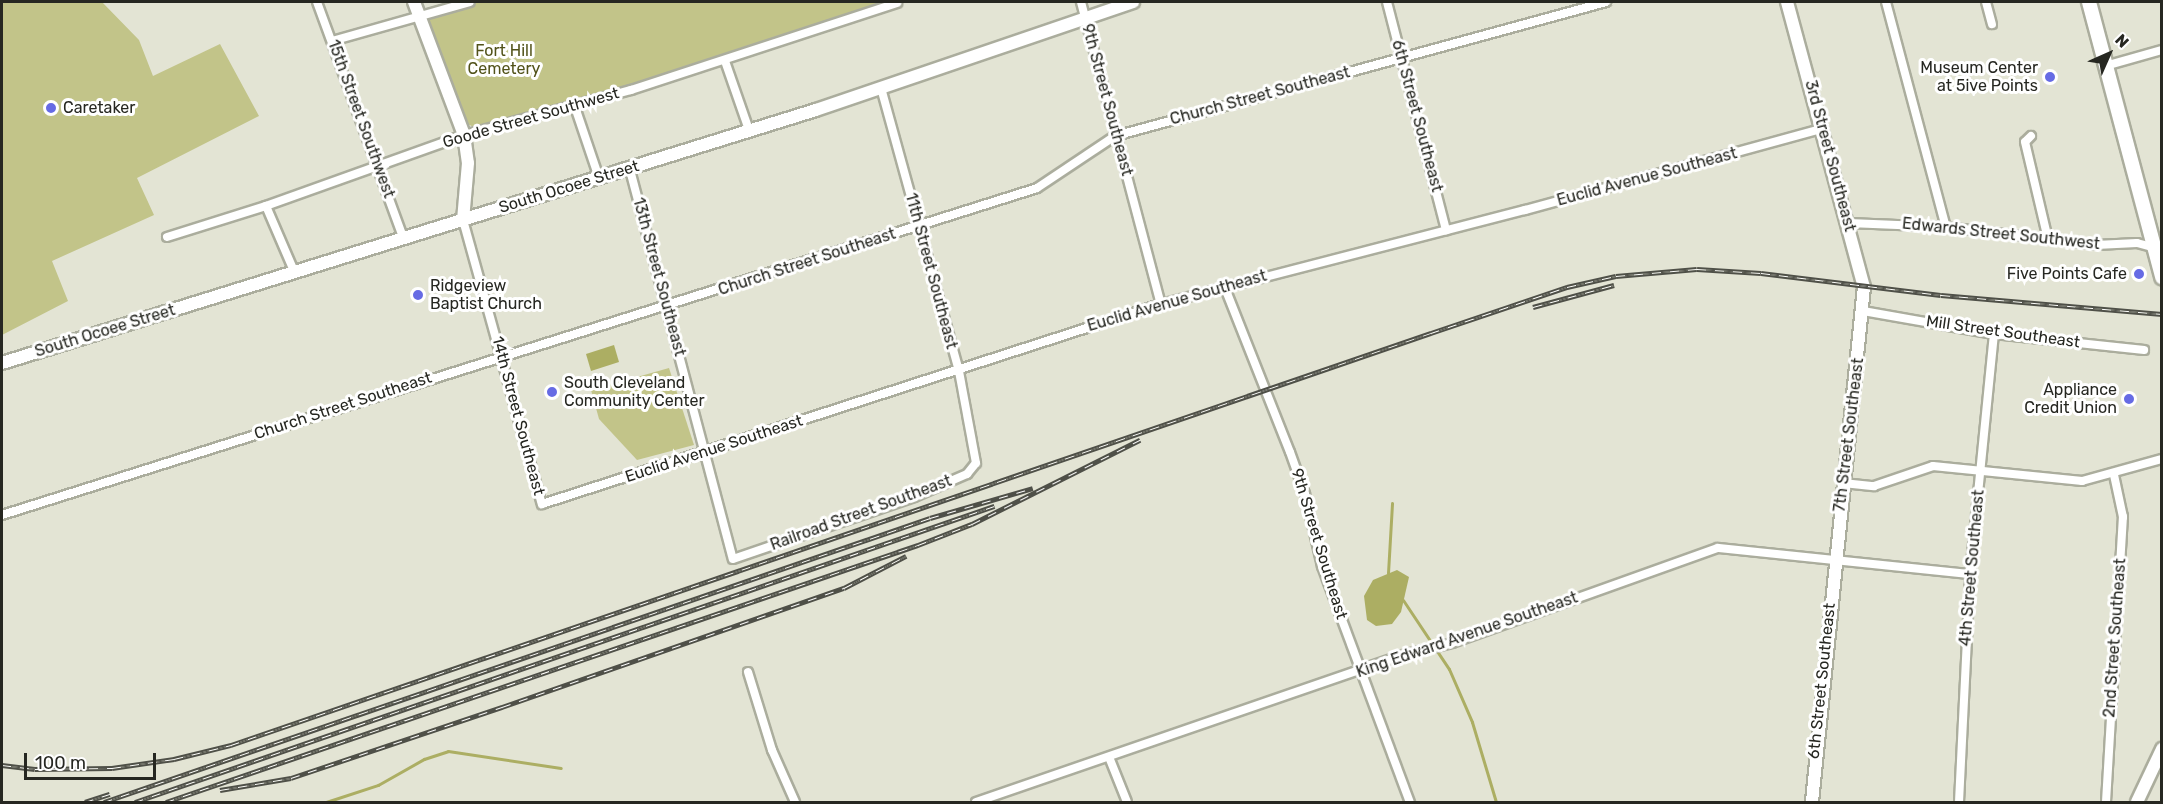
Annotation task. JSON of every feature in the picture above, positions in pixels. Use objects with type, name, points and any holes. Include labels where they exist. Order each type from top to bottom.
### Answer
[{"type":"main road","points":[[2089,2],[2157,249],[2162,277]]},
{"type":"street","name":"15th Street Southwest","points":[[317,2],[403,237]]},
{"type":"street","name":"14th Street Southeast","points":[[414,2],[465,135],[468,163],[463,220],[542,504]]},
{"type":"street","points":[[333,41],[470,2]]},
{"type":"street","name":"9th Street Southeast","points":[[1080,2],[1161,304]]},
{"type":"street","name":"South Ocoee Street","points":[[2,363],[403,237],[630,170],[1133,2]]},
{"type":"street","name":"6th Street Southeast","points":[[1387,2],[1446,230]]},
{"type":"street","name":"Church Street Southeast","points":[[2,515],[501,356],[668,307],[1037,188],[1115,136],[1606,2]]},
{"type":"street","name":"3rd Street Southeast","points":[[1787,2],[1849,223],[1864,287],[1863,311]]},
{"type":"street","points":[[1886,2],[1946,227]]},
{"type":"street","points":[[1986,2],[1992,24]]},
{"type":"street","name":"Goode Street Southwest","points":[[167,237],[266,206],[465,135],[725,61],[897,3]]},
{"type":"street","points":[[2105,66],[2162,50]]},
{"type":"street","points":[[725,61],[749,130]]},
{"type":"street","name":"11th Street Southeast","points":[[881,88],[959,371],[976,454]]},
{"type":"street","points":[[574,104],[599,178]]},
{"type":"street","name":"Euclid Avenue Southeast","points":[[542,504],[1161,304],[1821,129]]},
{"type":"street","points":[[2031,136],[2025,142],[2048,239]]},
{"type":"street","name":"13th Street Southeast","points":[[630,170],[733,559]]},
{"type":"street","points":[[266,206],[294,271]]},
{"type":"street","name":"Edwards Street Southwest","points":[[1849,223],[1946,227],[2096,245],[2137,243],[2157,249]]},
{"type":"street","name":"9th Street Southeast","points":[[1225,288],[1305,494],[1322,566],[1410,802]]},
{"type":"street","name":"Mill Street Southeast","points":[[1863,311],[1994,334],[2144,350]]},
{"type":"street","name":"7th Street Southeast","points":[[1834,559],[1863,311]]},
{"type":"street","name":"4th Street Southeast","points":[[1959,802],[1970,574],[1994,334]]},
{"type":"street","name":"Railroad Street Southeast","points":[[733,559],[941,486],[972,470],[976,454]]},
{"type":"street","points":[[1843,483],[1874,486],[1933,466],[2082,481],[2114,475],[2162,459]]},
{"type":"street","name":"2nd Street Southeast","points":[[2106,802],[2123,517],[2114,475]]},
{"type":"street","name":"King Edward Avenue Southeast","points":[[976,802],[1360,671],[1452,643],[1718,548],[1970,574]]},
{"type":"street","name":"6th Street Southeast","points":[[1812,802],[1834,559]]},
{"type":"street","points":[[748,672],[772,750],[795,802]]},
{"type":"street","points":[[2137,802],[2162,749]]},
{"type":"street","points":[[1109,757],[1127,802]]},
{"type":"green space","points":[[2,2],[102,2],[139,40],[153,76],[220,44],[259,116],[137,178],[154,215],[52,261],[68,301],[2,335]]},
{"type":"green space","name":"Fort Hill Cemetery","points":[[449,2],[892,2],[631,87],[474,127],[465,123],[425,12]]},
{"type":"green space","points":[[669,368],[694,445],[637,460],[599,419],[591,390]]},
{"type":"shaded area","points":[[614,345],[619,362],[591,371],[586,354]]},
{"type":"shaded area","points":[[1397,570],[1409,577],[1401,612],[1392,624],[1376,626],[1367,620],[1364,596],[1373,580]]},
{"type":"waterway","points":[[1388,573],[1392,503]]},
{"type":"waterway","points":[[1403,600],[1449,669],[1472,722],[1496,802]]},
{"type":"waterway","points":[[326,802],[378,785],[424,759],[448,751],[561,768]]},
{"type":"railway","points":[[2,765],[35,769],[112,768],[174,759],[231,745],[1431,333],[1567,287],[1616,276],[1697,269],[1761,273],[1941,295],[2162,314]]},
{"type":"railway","points":[[1533,307],[1614,285]]},
{"type":"railway","points":[[166,802],[918,545],[972,524],[1140,440]]},
{"type":"railway","points":[[104,802],[930,518],[1033,488]]},
{"type":"railway","points":[[135,802],[994,506]]},
{"type":"railway","points":[[220,790],[291,778],[502,707],[844,588],[906,556]]},
{"type":"railway","points":[[85,802],[110,794]]},
{"type":"place","name":"Museum Center at 5ive Points","points":[[2050,77]]},
{"type":"place","name":"Caretaker","points":[[51,108]]},
{"type":"place","name":"Five Points Cafe","points":[[2139,274]]},
{"type":"place","name":"Ridgeview Baptist Church","points":[[418,295]]},
{"type":"place","name":"South Cleveland Community Center","points":[[552,392]]},
{"type":"place","name":"Appliance Credit Union","points":[[2129,399]]}]
